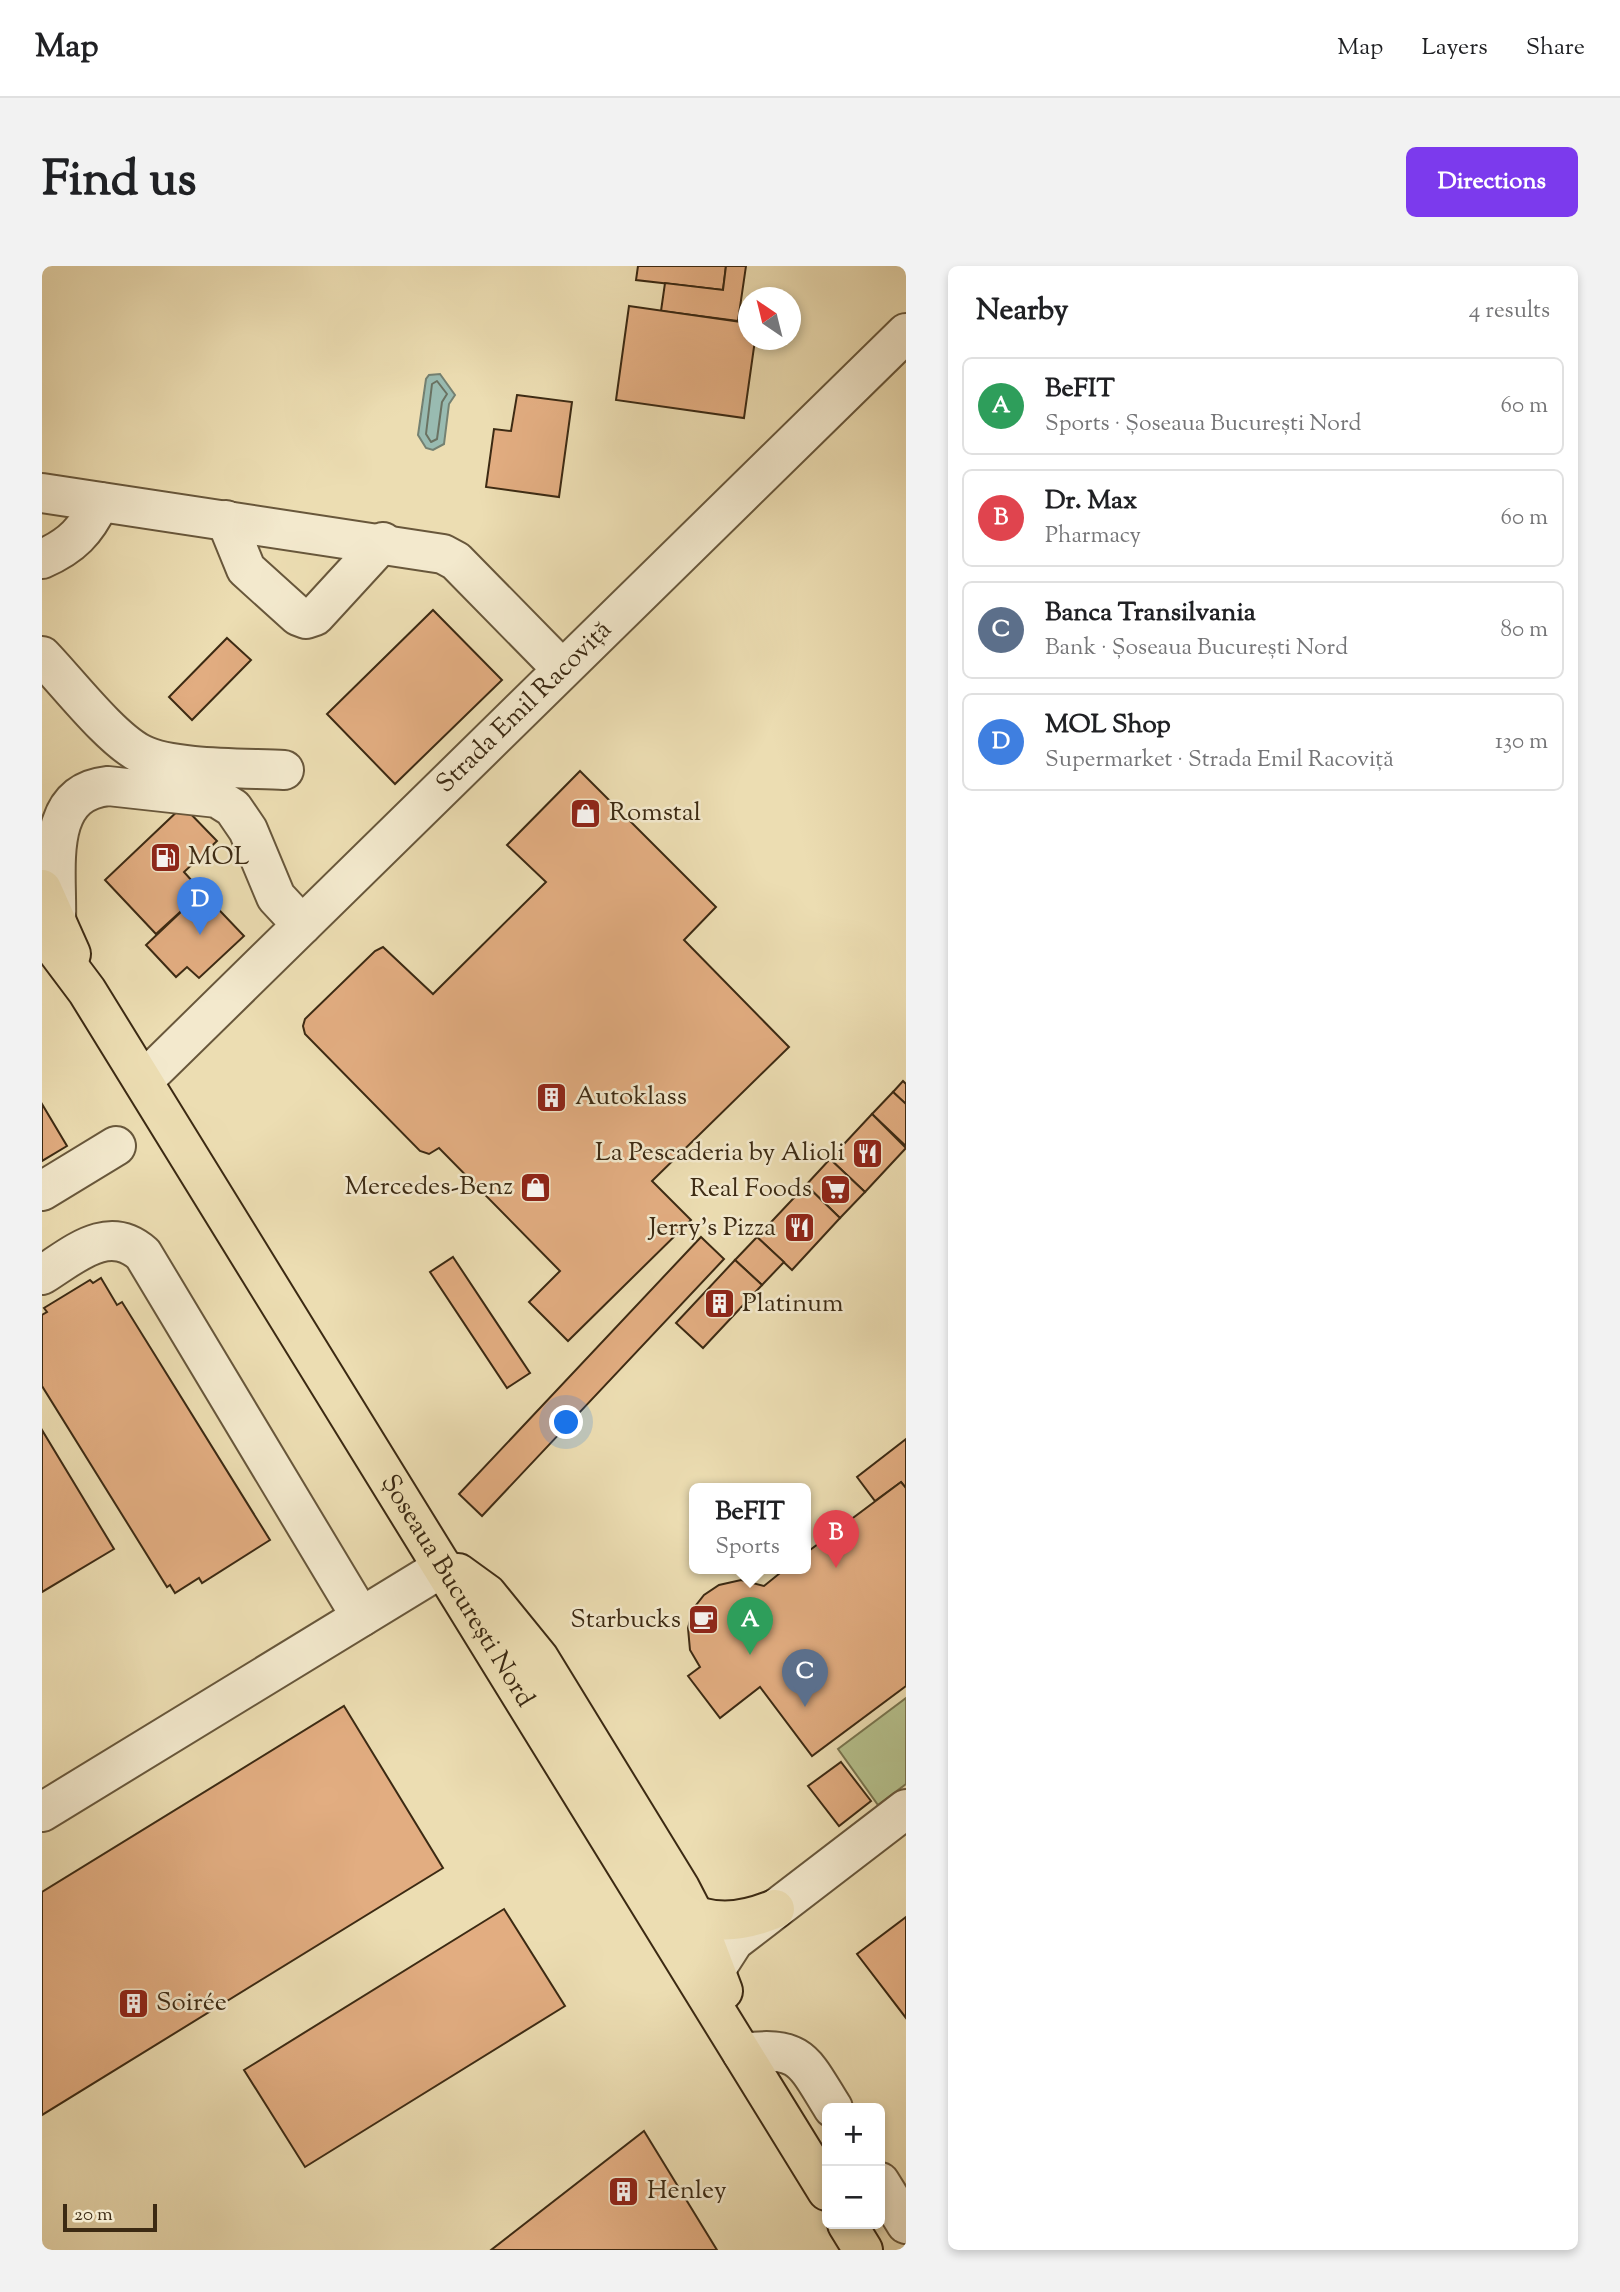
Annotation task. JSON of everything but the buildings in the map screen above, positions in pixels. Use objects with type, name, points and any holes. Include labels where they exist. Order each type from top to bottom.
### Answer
[{"type":"main road","name":"Șoseaua București Nord","points":[[47,914],[88,991],[628,1869],[714,1986],[742,2053],[822,2183]]},
{"type":"main road","points":[[443,1567],[473,1581],[488,1594],[527,1641],[666,1863],[695,1917],[714,1986]]},
{"type":"main road","points":[[628,1869],[650,1891],[695,1917],[734,1922],[775,1909]]},
{"type":"main road","points":[[850,2229],[863,2250]]},
{"type":"street","name":"Strada Emil Racoviță","points":[[143,1081],[906,333]]},
{"type":"street","points":[[42,493],[426,549],[456,561],[562,669]]},
{"type":"street","points":[[42,559],[71,542],[87,527],[100,502]]},
{"type":"street","points":[[226,520],[246,569],[298,616],[306,619],[315,616],[383,542]]},
{"type":"street","points":[[42,656],[115,733],[141,754],[163,761],[285,770]]},
{"type":"street","points":[[47,914],[59,821],[67,806],[78,795],[91,788],[108,786],[217,798],[233,808],[247,830],[276,897],[302,925]]},
{"type":"street","points":[[42,1191],[116,1146]]},
{"type":"street","points":[[42,1275],[90,1246],[110,1241],[130,1243],[143,1254],[361,1617]]},
{"type":"street","points":[[42,1812],[443,1567]]},
{"type":"street","points":[[714,1986],[734,1941],[906,1809]]},
{"type":"street","points":[[742,2053],[769,2050],[791,2053],[806,2066],[830,2103]]},
{"type":"street","points":[[885,2190],[906,2224]]},
{"type":"green space","points":[[906,1698],[906,1784],[878,1805],[838,1749]]},
{"type":"water","points":[[440,374],[455,395],[449,404],[444,444],[433,450],[426,448],[418,435],[426,379],[429,375]]},
{"type":"place","name":"Romstal","points":[[586,813]]},
{"type":"place","name":"MOL","points":[[165,857]]},
{"type":"place","name":"MOL Shop","points":[[200,935]]},
{"type":"place","name":"Autoklass","points":[[552,1097]]},
{"type":"place","name":"La Pescaderia by Alioli","points":[[868,1153]]},
{"type":"place","name":"Mercedes-Benz","points":[[536,1187]]},
{"type":"place","name":"Real Foods","points":[[835,1189]]},
{"type":"place","name":"Jerry's Pizza","points":[[799,1228]]},
{"type":"place","name":"Platinum","points":[[719,1304]]},
{"type":"place","name":"Dr. Max","points":[[836,1568]]},
{"type":"place","name":"Starbucks","points":[[704,1620]]},
{"type":"place","name":"BeFIT","points":[[750,1655]]},
{"type":"place","name":"Banca Transilvania","points":[[805,1707]]},
{"type":"place","name":"Soirée","points":[[133,2003]]},
{"type":"place","name":"Henley","points":[[624,2191]]}]
